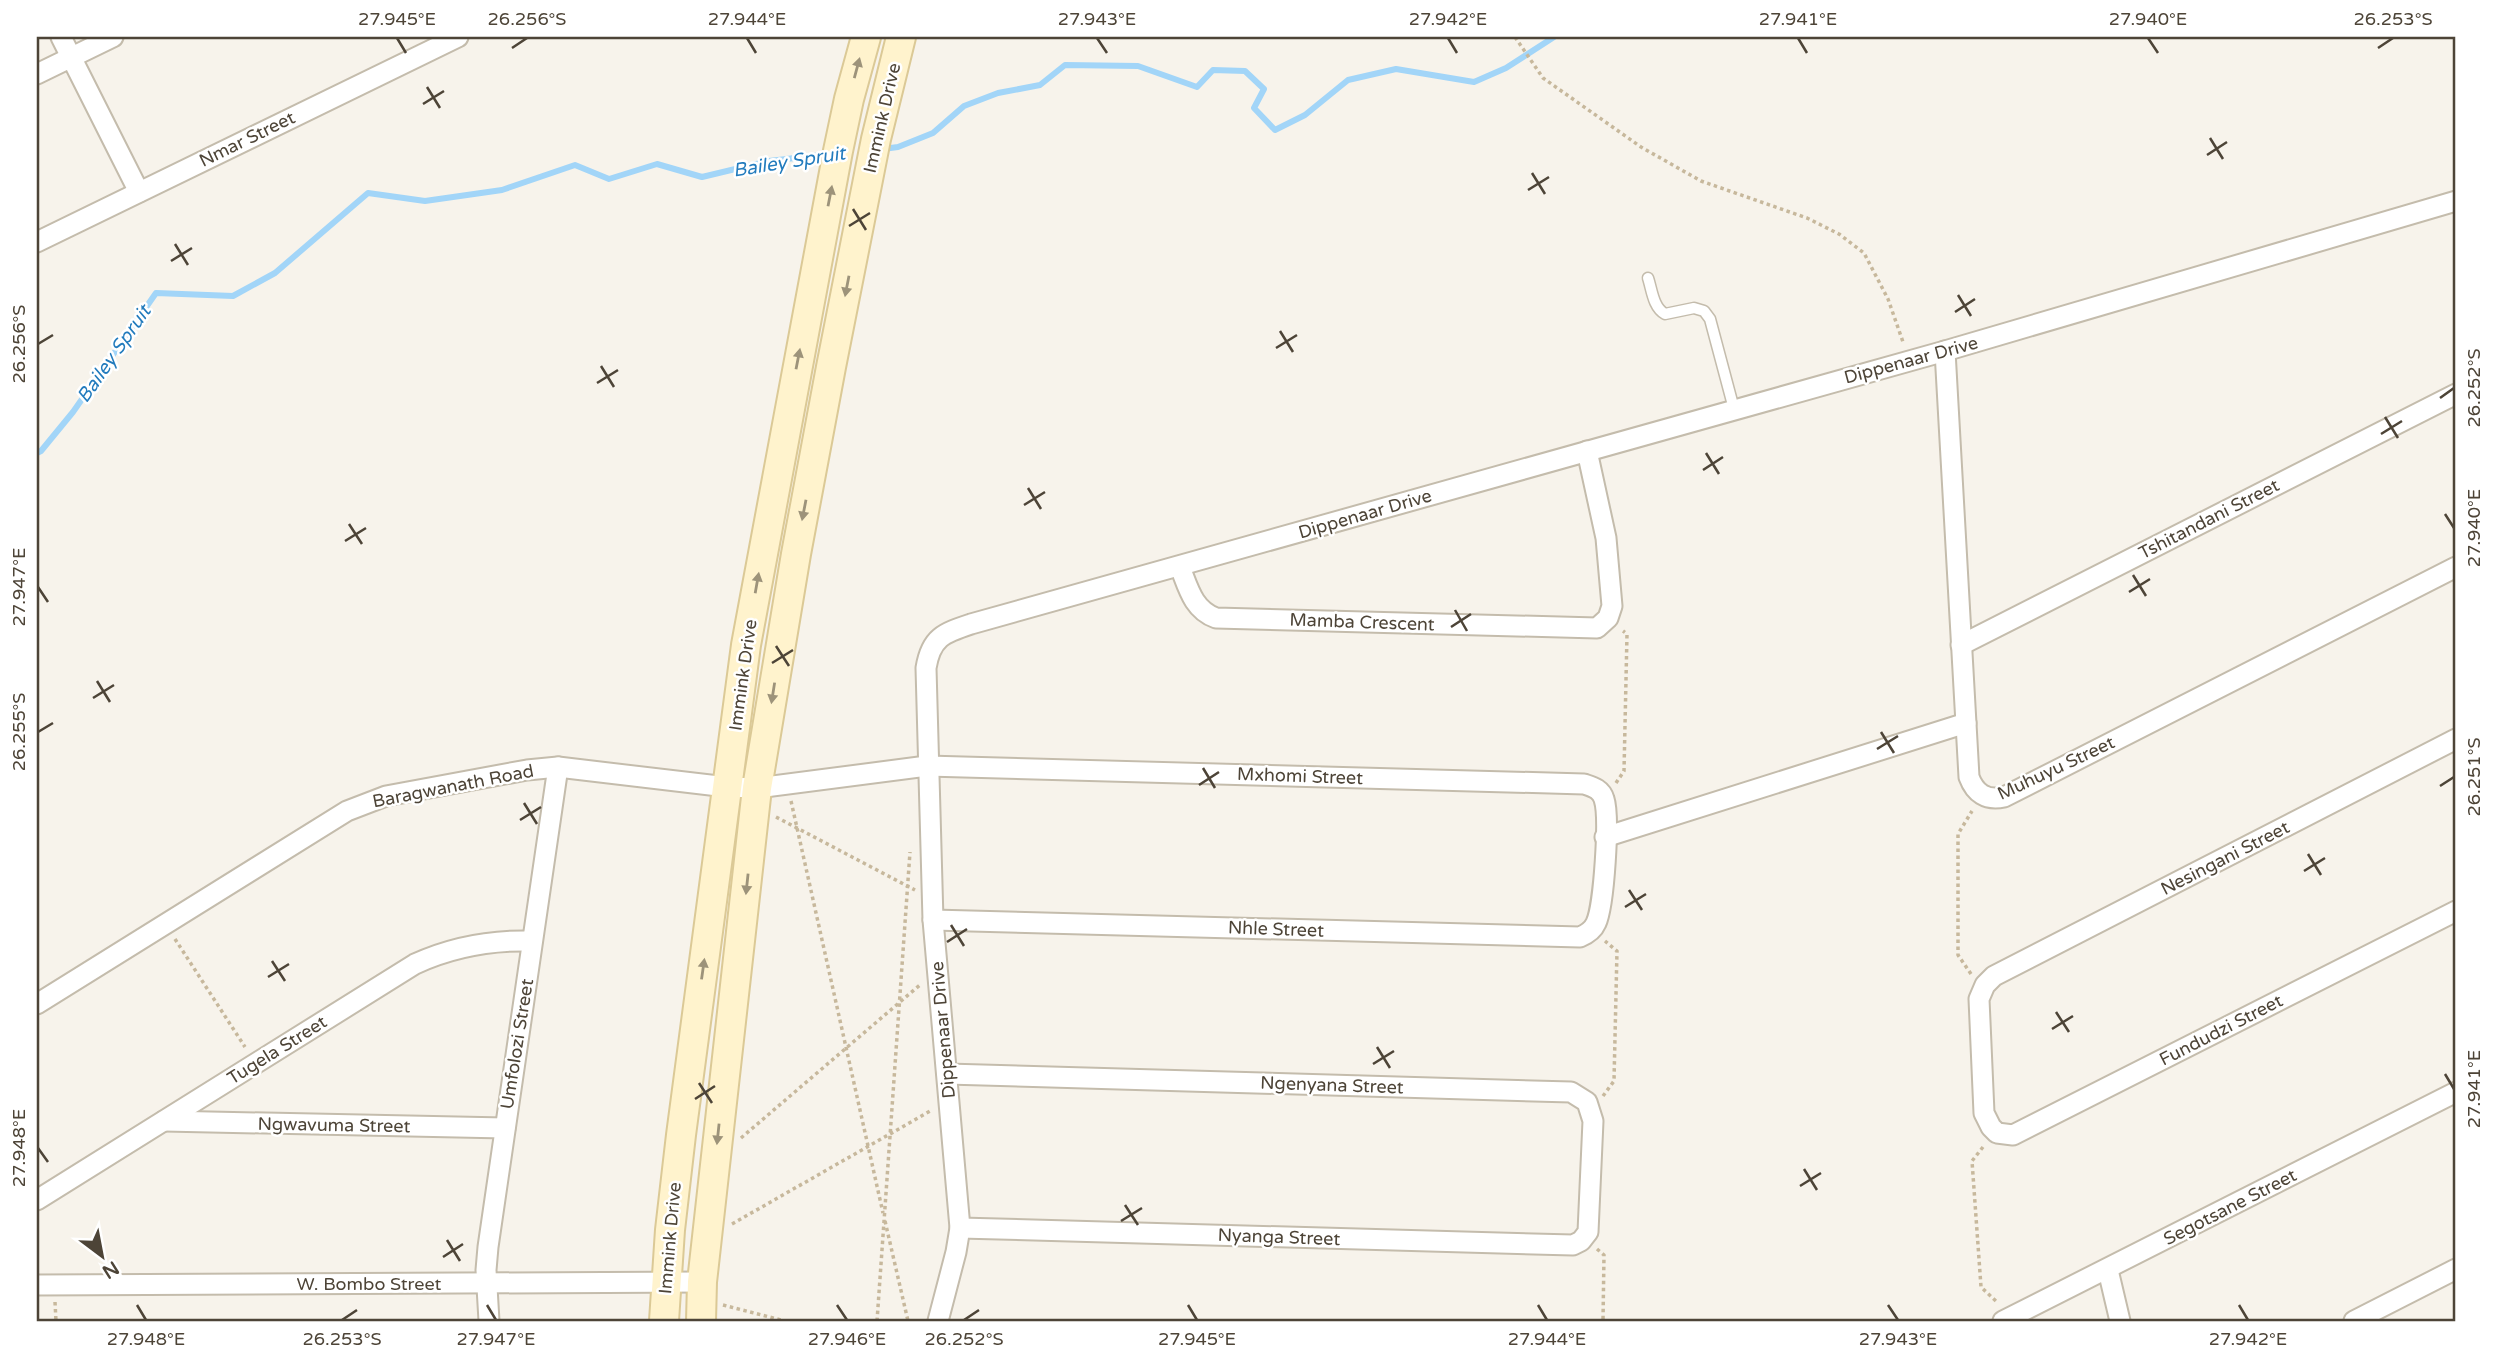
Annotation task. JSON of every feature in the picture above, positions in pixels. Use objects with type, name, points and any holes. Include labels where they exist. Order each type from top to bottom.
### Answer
[{"type":"main road","name":"Immink Drive","points":[[664,1321],[665,1283],[681,1135],[746,645],[838,152],[866,37]]},
{"type":"main road","name":"Immink Drive","points":[[701,1301],[757,788],[796,554],[860,219],[901,37]]},
{"type":"street","points":[[61,37],[139,192]]},
{"type":"street","points":[[37,74],[113,37]]},
{"type":"street","name":"Nmar Street","points":[[37,242],[458,37]]},
{"type":"street","name":"Dippenaar Drive","points":[[938,1321],[960,1228],[932,899],[926,668],[931,648],[938,639],[971,624],[1945,351],[2456,201]]},
{"type":"street","name":"Muhuyu Street","points":[[1945,351],[1969,777],[1975,790],[1982,795],[1994,799],[2004,797],[2456,567]]},
{"type":"street","name":"Tshitandani Street","points":[[1961,645],[2456,394]]},
{"type":"street","points":[[1587,451],[1606,538],[1612,606],[1608,618]]},
{"type":"street","name":"Mamba Crescent","points":[[1180,567],[1194,602],[1201,610],[1216,618],[1586,629],[1600,626],[1608,618]]},
{"type":"street","points":[[1605,837],[1966,723]]},
{"type":"street","name":"Nesingani Street","points":[[1988,983],[2456,740]]},
{"type":"street","name":"Mxhomi Street","points":[[757,788],[928,766],[1584,784],[1597,788],[1604,799]]},
{"type":"street","name":"Baragwanath Road","points":[[37,1004],[347,811],[370,800],[452,783],[558,767],[727,787],[757,788]]},
{"type":"street","name":"Umfolozi Street","points":[[489,1321],[488,1247],[558,767]]},
{"type":"street","points":[[1592,929],[1601,906],[1604,799]]},
{"type":"street","name":"Fundudzi Street","points":[[1991,1126],[2001,1135],[2013,1135],[2456,911]]},
{"type":"street","name":"Nhle Street","points":[[933,920],[1571,937],[1585,935],[1592,929]]},
{"type":"street","name":"Tugela Street","points":[[37,1199],[415,964],[432,956],[476,945],[512,940],[533,941]]},
{"type":"street","points":[[1988,983],[1979,999],[1984,1113],[1991,1126]]},
{"type":"street","name":"Ngenyana Street","points":[[947,1074],[1571,1092],[1587,1102],[1592,1112]]},
{"type":"street","name":"Segotsane Street","points":[[2008,1319],[2456,1092]]},
{"type":"street","points":[[1587,1232],[1592,1112]]},
{"type":"street","name":"Ngwavuma Street","points":[[164,1121],[505,1128]]},
{"type":"street","name":"Nyanga Street","points":[[960,1228],[1573,1245],[1587,1232]]},
{"type":"street","points":[[2108,1269],[2120,1321]]},
{"type":"street","points":[[2354,1321],[2456,1269]]},
{"type":"street","name":"W. Bombo Street","points":[[37,1285],[665,1283],[701,1301]]},
{"type":"lane","points":[[1648,278],[1659,311],[1665,314],[1694,308],[1704,310],[1710,319],[1734,409]]},
{"type":"path","points":[[1515,38],[1543,78],[1641,147],[1702,181],[1807,218],[1839,234],[1864,253],[1888,299],[1909,360]]},
{"type":"path","points":[[1604,799],[1624,771],[1627,634],[1608,618]]},
{"type":"path","points":[[1982,795],[1958,834],[1958,955],[1988,983]]},
{"type":"path","points":[[790,797],[908,1321]]},
{"type":"path","points":[[775,817],[932,899]]},
{"type":"path","points":[[877,1321],[910,847]]},
{"type":"path","points":[[166,924],[256,1064]]},
{"type":"path","points":[[1592,929],[1617,951],[1614,1081],[1592,1112]]},
{"type":"path","points":[[717,1144],[734,1145],[919,984],[939,978]]},
{"type":"path","points":[[707,1239],[949,1100]]},
{"type":"path","points":[[1991,1126],[1972,1161],[1981,1287],[2008,1319]]},
{"type":"path","points":[[1587,1232],[1604,1255],[1603,1321]]},
{"type":"path","points":[[701,1301],[785,1321]]},
{"type":"waterway","name":"Bailey Spruit","points":[[883,149],[898,147],[933,133],[964,106],[998,93],[1040,85],[1065,65],[1138,66],[1197,87],[1213,70],[1245,71],[1264,89],[1254,108],[1275,130],[1305,115],[1348,80],[1396,69],[1474,82],[1506,68],[1554,37]]},
{"type":"waterway","name":"Bailey Spruit","points":[[37,453],[73,412],[156,293],[233,296],[275,273],[368,193],[425,201],[502,190],[575,165],[609,179],[657,164],[702,177],[769,161],[830,154]]}]
